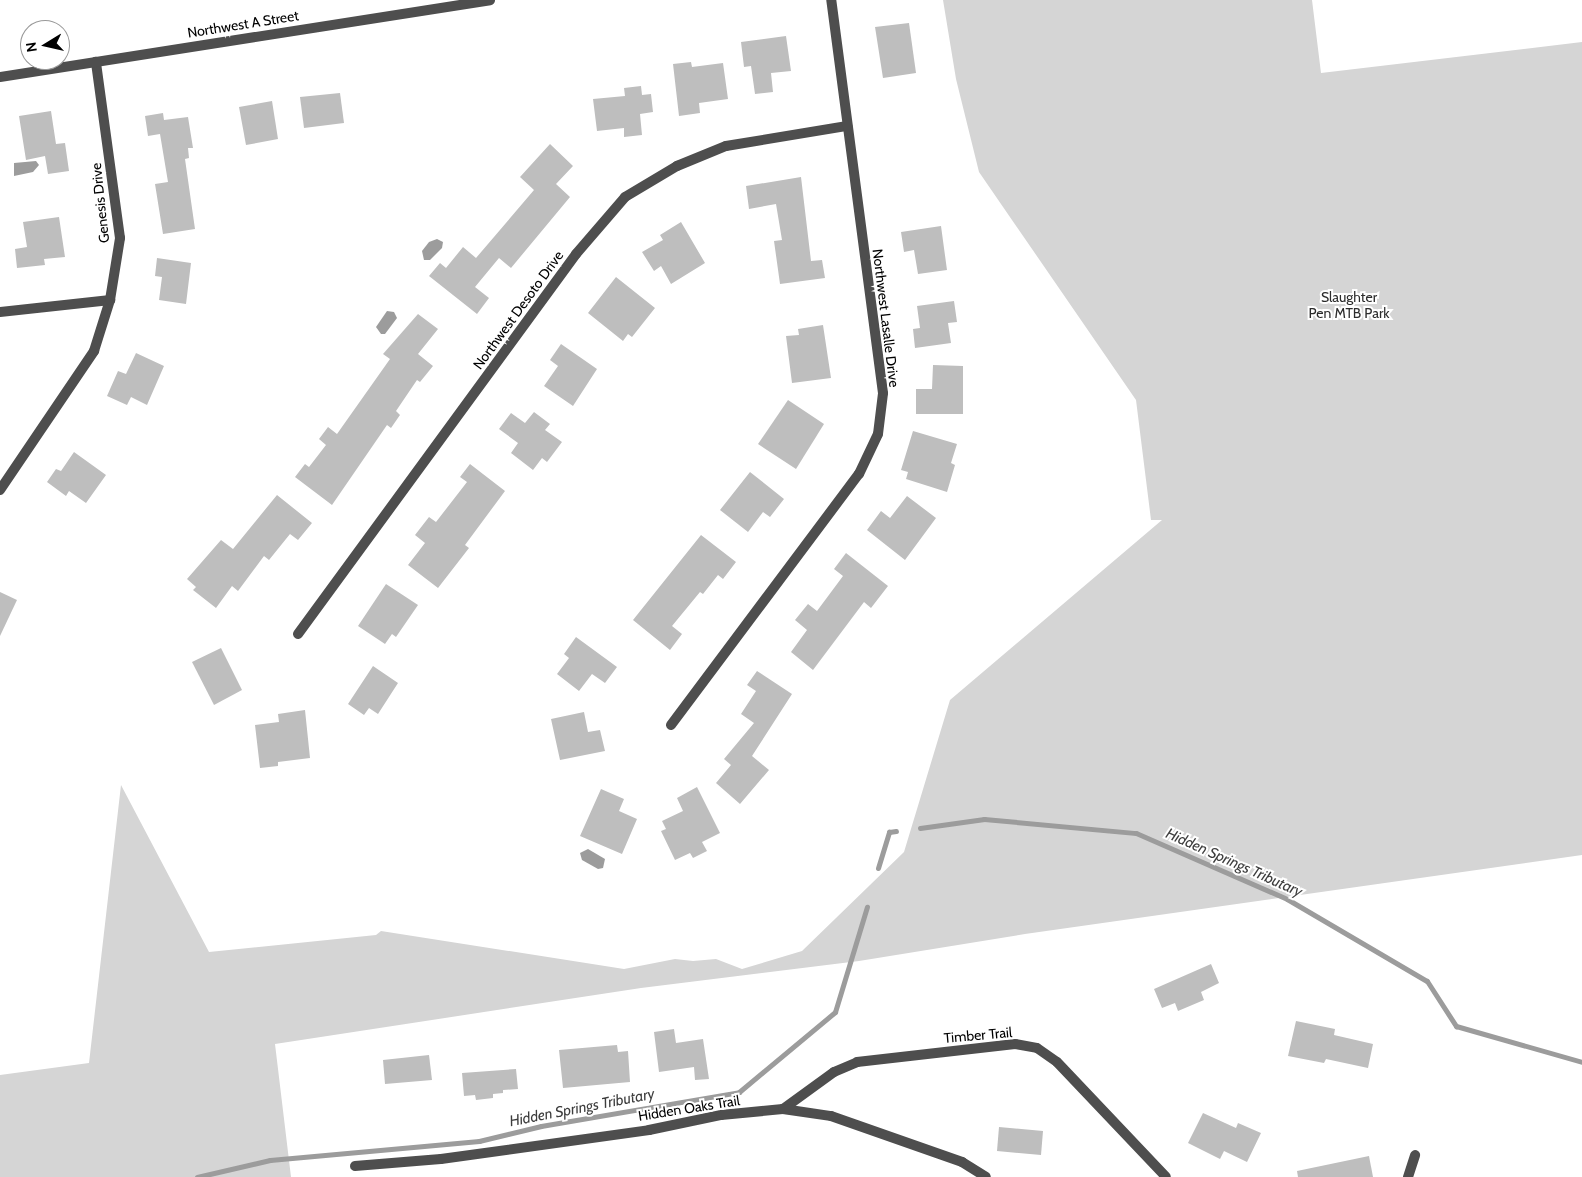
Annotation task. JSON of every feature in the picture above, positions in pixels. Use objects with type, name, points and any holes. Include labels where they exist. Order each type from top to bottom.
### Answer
[{"type":"street","name":"Northwest A Street","points":[[0,77],[490,0]]},
{"type":"street","name":"Northwest Lasalle Drive","points":[[671,726],[859,474],[878,434],[883,393],[832,0]]},
{"type":"street","name":"Genesis Drive","points":[[0,490],[94,351],[110,300],[120,238],[96,62]]},
{"type":"street","name":"Northwest Desoto Drive","points":[[298,634],[576,254],[625,197],[677,166],[726,146],[847,126]]},
{"type":"street","points":[[0,312],[110,300]]},
{"type":"street","name":"Timber Trail","points":[[783,1109],[834,1072],[857,1062],[1015,1044],[1037,1048],[1057,1062],[1166,1177]]},
{"type":"street","name":"Hidden Oaks Trail","points":[[355,1166],[441,1159],[649,1130],[721,1115],[783,1109],[831,1116],[962,1162],[986,1177]]},
{"type":"street","points":[[1408,1177],[1415,1155]]},
{"type":"green space","name":"Slaughter Pen MTB Park","points":[[943,0],[1312,0],[1321,73],[1582,42],[1582,855],[1025,934],[859,961],[641,988],[275,1044],[291,1177],[0,1177],[0,1075],[89,1063],[121,785],[209,952],[376,935],[381,931],[624,969],[675,959],[693,961],[716,959],[742,969],[802,951],[904,852],[950,700],[1162,520],[1151,520],[1136,400],[979,172],[956,79]]},
{"type":"shaded area","points":[[36,161],[39,165],[33,172],[14,176],[14,163]]},
{"type":"shaded area","points":[[437,239],[443,242],[442,248],[430,260],[424,260],[422,251],[429,242]]},
{"type":"shaded area","points":[[387,311],[394,312],[397,318],[385,334],[381,334],[376,327]]},
{"type":"shaded area","points":[[588,849],[605,859],[603,868],[598,869],[582,860],[580,853]]},
{"type":"building","points":[[909,23],[916,73],[883,78],[875,27]]},
{"type":"building","points":[[786,36],[791,71],[771,73],[773,92],[755,94],[751,66],[744,67],[741,42]]},
{"type":"building","points":[[691,62],[692,67],[723,63],[728,99],[699,103],[700,113],[679,116],[673,64]]},
{"type":"building","points":[[641,86],[642,95],[651,94],[653,112],[640,114],[642,135],[624,137],[624,128],[597,131],[593,99],[625,96],[624,88]]},
{"type":"building","points":[[340,93],[344,123],[304,128],[300,97]]},
{"type":"building","points":[[272,101],[278,139],[246,145],[239,107]]},
{"type":"building","points":[[51,111],[56,144],[65,143],[69,171],[48,174],[45,156],[26,160],[19,116]]},
{"type":"building","points":[[163,113],[164,120],[188,117],[193,148],[188,148],[189,158],[185,159],[195,229],[163,234],[155,184],[168,182],[160,134],[148,136],[145,116]]},
{"type":"building","points":[[550,144],[573,166],[556,184],[570,197],[511,268],[499,258],[475,287],[489,298],[477,314],[429,276],[440,263],[446,268],[463,247],[476,258],[534,190],[520,177]]},
{"type":"building","points":[[801,177],[811,261],[822,260],[825,278],[780,284],[774,241],[782,240],[776,204],[749,209],[746,186]]},
{"type":"building","points":[[59,217],[65,257],[44,259],[45,265],[17,268],[15,249],[27,247],[23,222]]},
{"type":"building","points":[[681,222],[705,263],[671,284],[661,266],[654,271],[642,252],[663,240],[660,235]]},
{"type":"building","points":[[941,226],[947,270],[918,274],[914,250],[904,252],[901,232]]},
{"type":"building","points":[[157,258],[191,263],[186,304],[159,300],[162,277],[155,276]]},
{"type":"building","points":[[616,277],[655,308],[632,337],[628,334],[623,341],[588,313]]},
{"type":"building","points":[[954,301],[957,322],[948,323],[951,343],[915,348],[913,329],[920,328],[917,306]]},
{"type":"building","points":[[418,314],[438,329],[418,354],[433,366],[420,382],[417,380],[396,411],[400,415],[391,428],[387,425],[332,505],[295,477],[305,464],[309,467],[326,445],[319,439],[328,427],[337,434],[390,359],[383,354]]},
{"type":"building","points":[[823,325],[831,378],[792,383],[786,336],[799,335],[798,329]]},
{"type":"building","points":[[561,344],[597,369],[573,406],[544,386],[558,366],[550,360]]},
{"type":"building","points":[[136,353],[164,366],[147,405],[131,397],[127,405],[107,396],[118,371],[126,374]]},
{"type":"building","points":[[933,365],[963,366],[963,414],[916,414],[916,389],[932,389]]},
{"type":"building","points":[[788,400],[824,424],[796,469],[758,444]]},
{"type":"building","points":[[534,412],[550,424],[545,430],[562,442],[547,462],[542,458],[533,470],[511,453],[518,443],[499,429],[511,413],[525,423]]},
{"type":"building","points":[[913,431],[957,444],[951,463],[955,465],[947,492],[906,479],[908,472],[901,470]]},
{"type":"building","points":[[74,452],[106,475],[86,503],[69,491],[66,496],[47,482],[56,469],[61,471]]},
{"type":"building","points":[[470,464],[505,491],[465,545],[469,548],[438,588],[408,565],[425,543],[415,535],[429,517],[436,522],[467,482],[460,477]]},
{"type":"building","points":[[750,472],[784,499],[770,517],[763,512],[748,532],[720,510]]},
{"type":"building","points":[[277,495],[312,523],[298,540],[290,534],[269,560],[264,556],[238,591],[232,586],[216,608],[193,590],[196,587],[187,579],[221,540],[233,549]]},
{"type":"building","points":[[907,496],[936,518],[905,560],[867,530],[881,511],[890,518]]},
{"type":"building","points":[[701,535],[736,562],[723,579],[718,575],[703,594],[700,592],[672,626],[682,634],[670,650],[633,620]]},
{"type":"building","points":[[846,553],[888,586],[871,608],[864,602],[813,670],[791,652],[807,630],[795,620],[808,604],[817,611],[843,576],[834,569]]},
{"type":"building","points":[[386,584],[418,605],[396,637],[392,634],[385,644],[358,626]]},
{"type":"building","points":[[0,592],[17,600],[0,636]]},
{"type":"building","points":[[576,637],[617,667],[605,683],[592,674],[579,691],[557,674],[569,658],[564,654]]},
{"type":"building","points":[[221,648],[242,690],[214,705],[192,662]]},
{"type":"building","points":[[373,666],[398,683],[378,714],[369,708],[364,715],[348,704]]},
{"type":"building","points":[[757,671],[792,694],[752,756],[769,770],[740,804],[716,783],[731,765],[724,759],[754,723],[741,714],[756,691],[747,685]]},
{"type":"building","points":[[305,710],[310,758],[278,762],[278,766],[260,768],[255,725],[279,722],[278,714]]},
{"type":"building","points":[[584,712],[588,732],[600,730],[605,751],[560,760],[551,719]]},
{"type":"building","points":[[697,787],[720,833],[702,842],[707,851],[693,858],[690,853],[675,860],[661,831],[666,829],[662,821],[683,811],[677,798]]},
{"type":"building","points":[[601,789],[624,799],[619,811],[637,819],[622,854],[580,836]]},
{"type":"building","points":[[1211,964],[1219,983],[1201,992],[1204,1000],[1178,1011],[1175,1003],[1162,1008],[1154,989]]},
{"type":"building","points":[[1296,1021],[1335,1029],[1334,1035],[1373,1044],[1368,1068],[1326,1059],[1324,1063],[1288,1056]]},
{"type":"building","points":[[674,1029],[676,1043],[703,1039],[709,1079],[695,1080],[694,1067],[659,1072],[654,1032]]},
{"type":"building","points":[[617,1045],[618,1052],[628,1051],[630,1082],[563,1088],[559,1050]]},
{"type":"building","points":[[429,1055],[432,1080],[385,1084],[383,1060]]},
{"type":"building","points":[[516,1069],[518,1089],[503,1090],[503,1093],[493,1094],[493,1098],[476,1100],[475,1095],[464,1096],[462,1073]]},
{"type":"building","points":[[1203,1113],[1236,1128],[1238,1123],[1261,1133],[1247,1162],[1224,1151],[1220,1159],[1188,1143]]},
{"type":"building","points":[[999,1127],[1043,1131],[1041,1155],[997,1151]]},
{"type":"building","points":[[1369,1156],[1373,1177],[1298,1177],[1297,1171]]},
{"type":"waterway","name":"Hidden Springs Tributary","points":[[920,828],[984,819],[1136,833],[1287,899],[1427,981],[1456,1026],[1582,1062]]},
{"type":"waterway","name":"Hidden Springs Tributary","points":[[878,868],[889,832],[896,831]]},
{"type":"waterway","name":"Hidden Springs Tributary","points":[[197,1177],[270,1160],[479,1141],[541,1126],[739,1092],[835,1012],[867,907]]}]
